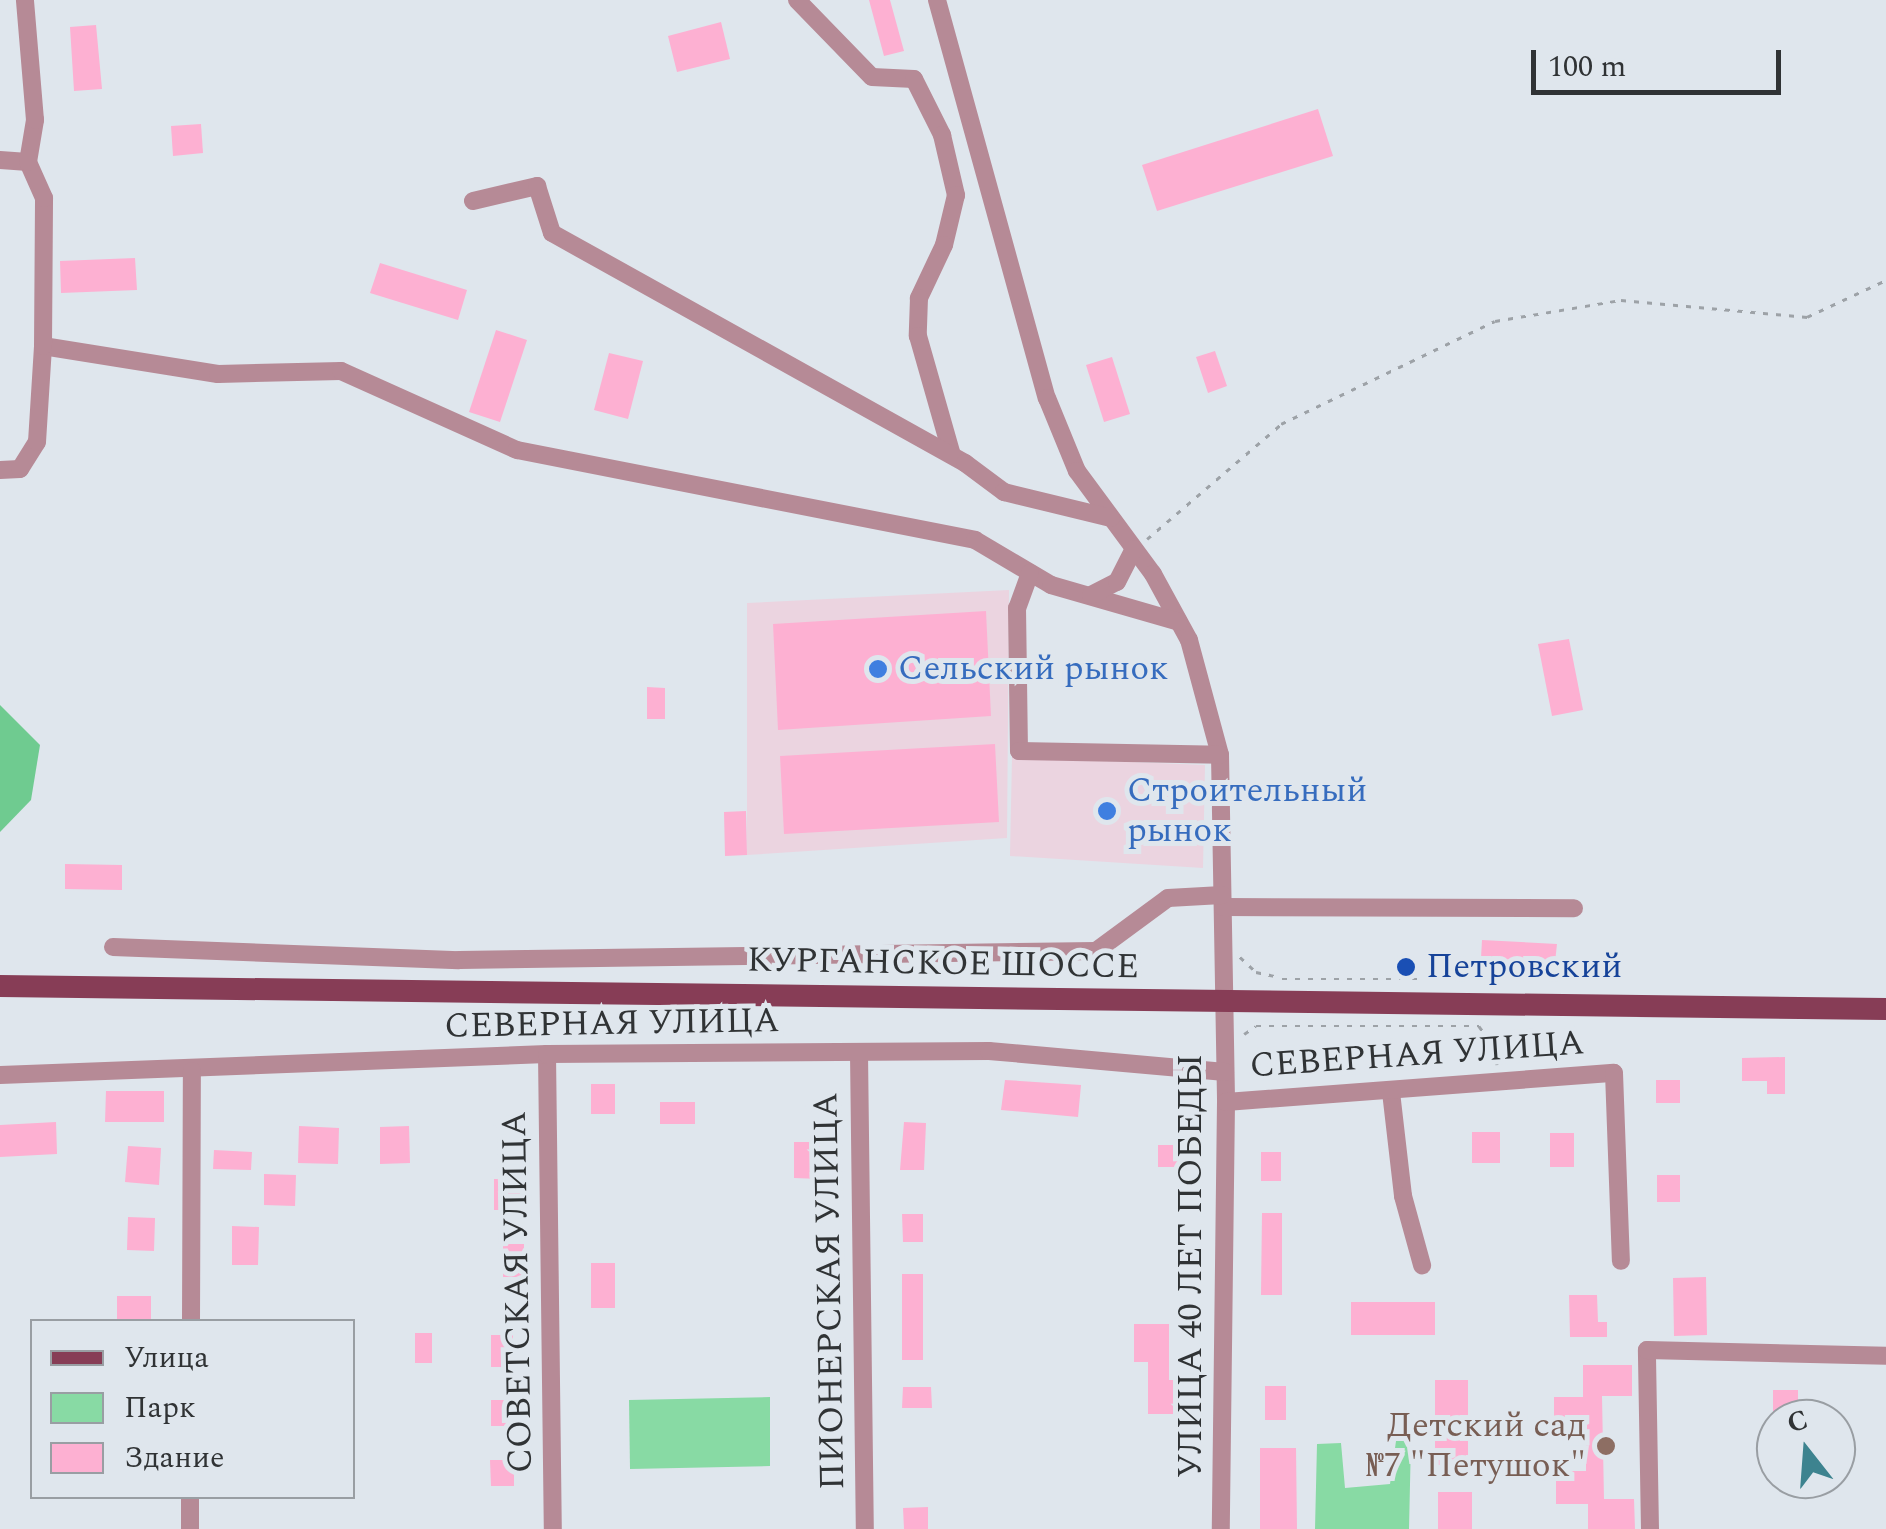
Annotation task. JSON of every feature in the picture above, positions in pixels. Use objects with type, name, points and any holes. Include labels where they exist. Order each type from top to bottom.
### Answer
[{"type":"main road","name":"КУРГАНСКОЕ ШОССЕ","points":[[0,986],[1886,1009]]},
{"type":"street","points":[[0,470],[20,469],[37,442],[43,346],[44,198],[28,162],[35,120],[25,0]]},
{"type":"street","points":[[797,0],[872,77],[914,79],[942,134],[956,195],[944,245],[919,298],[918,336],[952,456]]},
{"type":"street","name":"УЛИЦА 40 ЛЕТ ПОБЕДЫ","points":[[937,0],[1046,398],[1077,471],[1134,549],[1180,622],[1220,755],[1226,1102],[1222,1529]]},
{"type":"street","points":[[0,160],[28,162]]},
{"type":"street","points":[[473,201],[537,186],[552,232],[952,456],[1004,492],[1111,518]]},
{"type":"street","points":[[43,346],[202,372],[341,371],[517,450],[975,540],[1030,573],[1180,622]]},
{"type":"street","points":[[1091,595],[1117,582],[1134,549]]},
{"type":"street","points":[[1030,573],[1017,608],[1019,751],[1220,755]]},
{"type":"street","points":[[113,947],[459,960],[1096,951],[1168,898],[1574,908]]},
{"type":"street","name":"СЕВЕРНАЯ УЛИЦА","points":[[0,1075],[547,1054],[988,1051],[1225,1072]]},
{"type":"street","name":"ПИОНЕРСКАЯ УЛИЦА","points":[[859,1052],[866,1529]]},
{"type":"street","name":"СОВЕТСКАЯ УЛИЦА","points":[[547,1054],[553,1529]]},
{"type":"street","points":[[191,1319],[192,1070]]},
{"type":"street","name":"СЕВЕРНАЯ УЛИЦА","points":[[1226,1102],[1499,1086],[1614,1073],[1622,1261]]},
{"type":"street","points":[[1392,1092],[1402,1196],[1422,1264]]},
{"type":"street","points":[[1650,1529],[1648,1350],[1886,1356]]},
{"type":"street","points":[[190,1499],[190,1529]]},
{"type":"path","points":[[1134,549],[1281,424],[1496,321],[1621,300],[1807,317],[1886,280]]},
{"type":"path","points":[[1223,936],[1256,972],[1282,978],[1438,979]]},
{"type":"path","points":[[1236,1043],[1256,1026],[1479,1026],[1496,1049],[1499,1086]]},
{"type":"shaded area","name":"Сельский рынок","points":[[1009,590],[1007,838],[747,855],[747,603]]},
{"type":"shaded area","name":"Строительный рынок","points":[[1012,757],[1205,765],[1203,868],[1010,856]]},
{"type":"green space","points":[[0,705],[40,745],[31,800],[0,832]]},
{"type":"green space","points":[[770,1397],[770,1466],[630,1469],[629,1400]]},
{"type":"green space","points":[[1411,1440],[1409,1529],[1315,1529],[1317,1444],[1341,1443],[1345,1488],[1390,1484],[1396,1441]]},
{"type":"building","points":[[869,0],[890,0],[904,51],[884,56]]},
{"type":"building","points":[[721,22],[730,59],[677,72],[668,36]]},
{"type":"building","points":[[96,25],[102,89],[74,91],[70,27]]},
{"type":"building","points":[[1318,109],[1333,156],[1157,211],[1142,165]]},
{"type":"building","points":[[201,124],[203,153],[173,156],[171,126]]},
{"type":"building","points":[[135,258],[137,290],[61,293],[60,261]]},
{"type":"building","points":[[380,263],[467,290],[458,320],[370,293]]},
{"type":"building","points":[[496,330],[527,340],[500,422],[469,412]]},
{"type":"building","points":[[1215,351],[1227,386],[1208,393],[1196,357]]},
{"type":"building","points":[[609,353],[643,361],[628,419],[594,410]]},
{"type":"building","points":[[1112,357],[1130,414],[1104,422],[1086,365]]},
{"type":"building","points":[[986,611],[991,716],[778,730],[773,624]]},
{"type":"building","points":[[1569,639],[1583,710],[1552,716],[1538,644]]},
{"type":"building","points":[[647,687],[665,688],[665,719],[647,719]]},
{"type":"building","points":[[995,744],[999,822],[784,834],[780,756]]},
{"type":"building","points":[[746,811],[747,855],[725,856],[724,812]]},
{"type":"building","points":[[65,864],[122,865],[122,890],[65,889]]},
{"type":"building","points":[[1482,940],[1557,944],[1555,962],[1481,958]]},
{"type":"building","points":[[1785,1057],[1785,1094],[1767,1094],[1767,1081],[1742,1081],[1742,1058]]},
{"type":"building","points":[[1005,1080],[1081,1085],[1078,1117],[1001,1110]]},
{"type":"building","points":[[1656,1080],[1680,1080],[1680,1103],[1656,1103]]},
{"type":"building","points":[[591,1084],[615,1084],[615,1114],[591,1114]]},
{"type":"building","points":[[106,1091],[164,1091],[164,1122],[105,1122]]},
{"type":"building","points":[[660,1102],[695,1102],[695,1124],[660,1124]]},
{"type":"building","points":[[56,1122],[57,1154],[0,1157],[0,1125]]},
{"type":"building","points":[[904,1122],[926,1123],[924,1170],[900,1170]]},
{"type":"building","points":[[299,1126],[339,1128],[338,1164],[298,1163]]},
{"type":"building","points":[[409,1126],[410,1163],[380,1164],[380,1127]]},
{"type":"building","points":[[1472,1132],[1500,1132],[1500,1163],[1472,1163]]},
{"type":"building","points":[[1550,1133],[1574,1133],[1574,1167],[1550,1167]]},
{"type":"building","points":[[794,1142],[820,1142],[820,1179],[794,1178]]},
{"type":"building","points":[[1158,1145],[1183,1145],[1183,1167],[1158,1167]]},
{"type":"building","points":[[128,1146],[161,1148],[159,1185],[125,1182]]},
{"type":"building","points":[[214,1150],[252,1152],[251,1170],[213,1169]]},
{"type":"building","points":[[1261,1152],[1281,1152],[1281,1181],[1261,1181]]},
{"type":"building","points":[[264,1174],[296,1175],[295,1206],[264,1205]]},
{"type":"building","points":[[1657,1175],[1680,1175],[1680,1202],[1657,1202]]},
{"type":"building","points":[[494,1179],[520,1179],[520,1210],[494,1210]]},
{"type":"building","points":[[1262,1213],[1282,1213],[1282,1295],[1261,1295]]},
{"type":"building","points":[[902,1214],[923,1214],[923,1242],[903,1242]]},
{"type":"building","points":[[128,1217],[155,1218],[154,1251],[127,1250]]},
{"type":"building","points":[[232,1226],[259,1227],[258,1265],[232,1265]]},
{"type":"building","points":[[503,1244],[524,1244],[524,1277],[503,1277]]},
{"type":"building","points":[[591,1263],[615,1263],[615,1308],[591,1308]]},
{"type":"building","points":[[902,1274],[923,1274],[923,1360],[902,1360]]},
{"type":"building","points":[[1706,1277],[1707,1335],[1674,1336],[1673,1278]]},
{"type":"building","points":[[1569,1295],[1597,1295],[1598,1322],[1607,1322],[1607,1337],[1570,1337]]},
{"type":"building","points":[[117,1296],[151,1296],[151,1319],[117,1319]]},
{"type":"building","points":[[1351,1302],[1435,1302],[1435,1335],[1351,1335]]},
{"type":"building","points":[[1134,1324],[1169,1324],[1169,1380],[1182,1380],[1182,1414],[1148,1414],[1148,1362],[1134,1362]]},
{"type":"building","points":[[415,1333],[432,1333],[432,1363],[415,1363]]},
{"type":"building","points":[[491,1335],[513,1335],[513,1367],[491,1367]]},
{"type":"building","points":[[1583,1365],[1632,1365],[1632,1396],[1602,1396],[1604,1499],[1634,1499],[1635,1529],[1588,1529],[1588,1504],[1556,1504],[1556,1471],[1586,1471],[1586,1429],[1554,1429],[1554,1397],[1583,1397]]},
{"type":"building","points":[[1435,1380],[1468,1380],[1468,1465],[1435,1465]]},
{"type":"building","points":[[1265,1386],[1286,1386],[1286,1420],[1265,1420]]},
{"type":"building","points":[[903,1387],[931,1387],[932,1408],[902,1408]]},
{"type":"building","points":[[1773,1390],[1798,1390],[1798,1399],[1773,1399]]},
{"type":"building","points":[[491,1400],[515,1400],[515,1426],[491,1426]]},
{"type":"building","points":[[1260,1448],[1296,1448],[1297,1529],[1260,1529]]},
{"type":"building","points":[[490,1460],[514,1460],[514,1486],[491,1486]]},
{"type":"building","points":[[1438,1492],[1472,1492],[1472,1529],[1438,1529]]},
{"type":"building","points":[[928,1507],[928,1529],[904,1529],[903,1508]]},
{"type":"place","name":"Сельский рынок","points":[[878,669]]},
{"type":"place","name":"Строительный рынок","points":[[1107,811]]},
{"type":"place","name":"Петровский","points":[[1406,967]]},
{"type":"place","name":"Детский сад №7 \"Петушок\"","points":[[1606,1446]]}]
